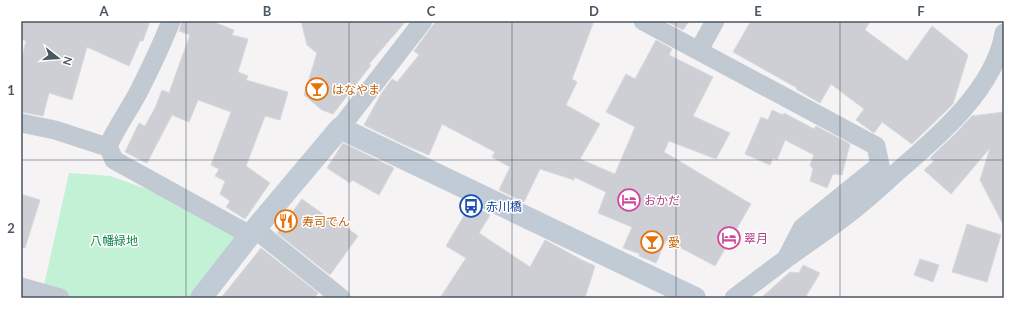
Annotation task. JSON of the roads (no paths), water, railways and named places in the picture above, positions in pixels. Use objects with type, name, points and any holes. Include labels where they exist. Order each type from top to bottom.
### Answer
[{"type":"street","points":[[171,21],[139,90],[108,146],[114,160],[253,232],[341,298]]},
{"type":"street","points":[[201,298],[253,232],[340,128],[424,21]]},
{"type":"street","points":[[643,21],[876,146],[880,165],[802,228],[786,259]]},
{"type":"street","points":[[699,50],[716,21]]},
{"type":"street","points":[[1003,21],[1004,28]]},
{"type":"street","points":[[734,298],[857,208],[926,146],[960,112],[980,88],[990,72],[1002,46],[1004,33]]},
{"type":"street","points":[[21,123],[55,130],[108,146]]},
{"type":"street","points":[[340,128],[695,298]]},
{"type":"street","points":[[21,287],[60,298]]},
{"type":"place","name":"はなやま","points":[[317,89]]},
{"type":"place","name":"おかだ","points":[[629,200]]},
{"type":"place","name":"赤川橋","points":[[471,206]]},
{"type":"place","name":"寿司でん","points":[[286,221]]},
{"type":"place","name":"翠月","points":[[729,238]]},
{"type":"place","name":"愛","points":[[652,242]]},
{"type":"park label","name":"八幡緑地","points":[[114,240]]}]
